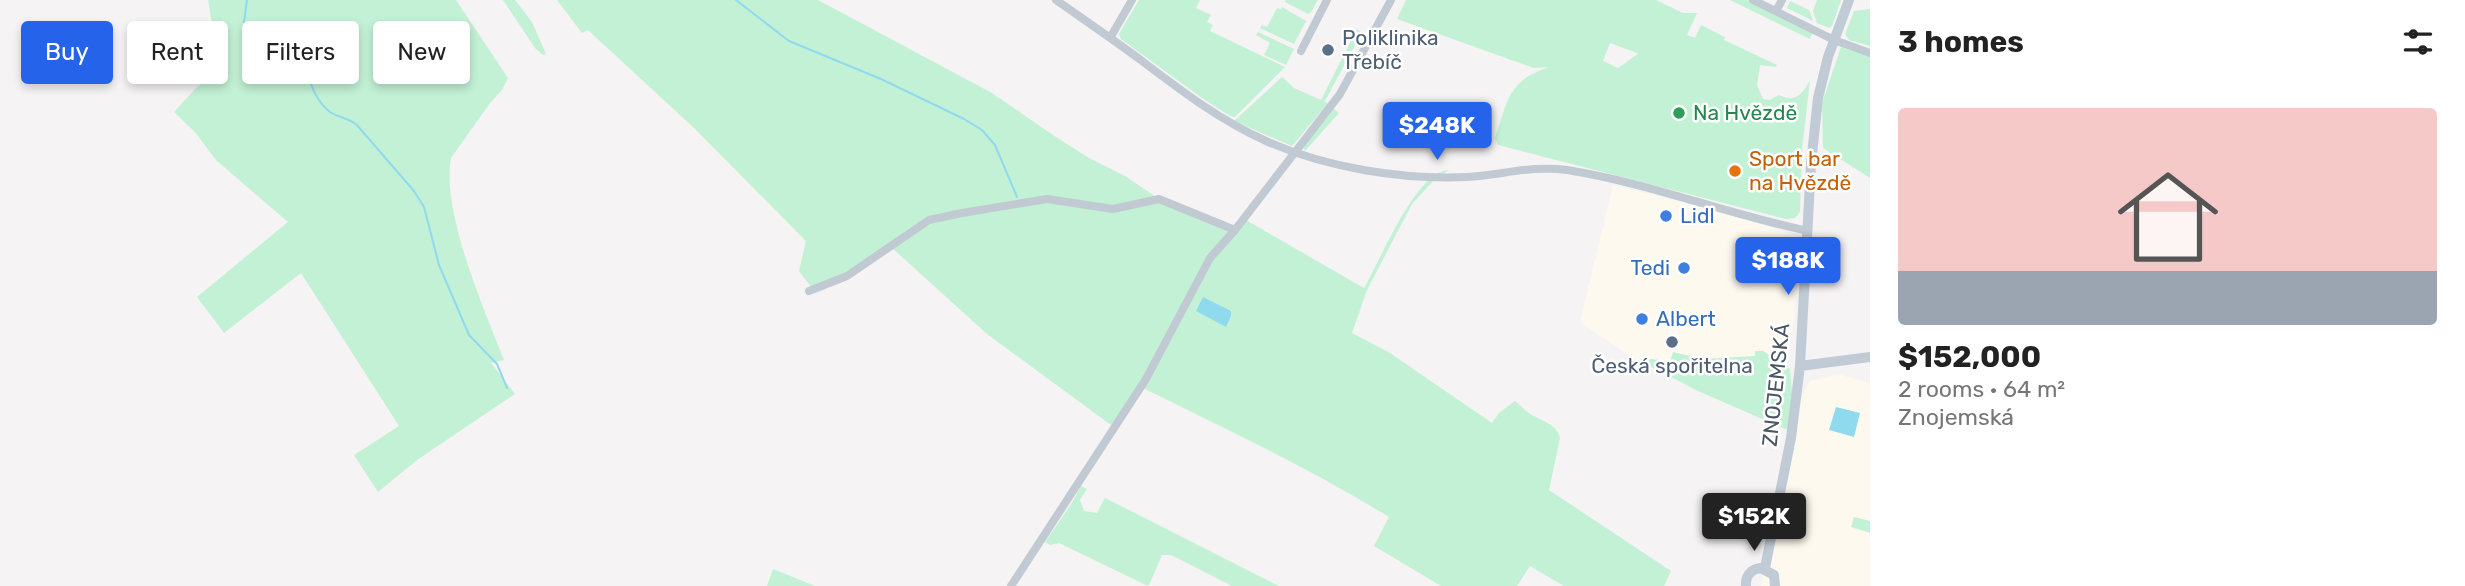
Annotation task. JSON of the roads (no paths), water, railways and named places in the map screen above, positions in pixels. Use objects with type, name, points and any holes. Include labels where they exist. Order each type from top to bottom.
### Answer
[{"type":"street","points":[[1056,0],[1230,124],[1294,152],[1387,174],[1419,177],[1469,177],[1531,168],[1565,170],[1808,231]]},
{"type":"street","points":[[1110,38],[1132,0]]},
{"type":"street","points":[[1301,51],[1326,0]]},
{"type":"street","points":[[1011,586],[1146,379],[1210,258],[1235,230],[1346,84],[1391,0]]},
{"type":"street","points":[[1753,0],[1834,40],[1870,53]]},
{"type":"street","points":[[1776,11],[1782,0]]},
{"type":"street","name":"ZNOJEMSKÁ","points":[[1765,568],[1791,438],[1800,366],[1811,164],[1818,98],[1834,40],[1849,0]]},
{"type":"street","points":[[809,291],[847,276],[929,220],[1047,199],[1114,209],[1159,199],[1235,230]]},
{"type":"street","points":[[1800,366],[1870,357]]},
{"type":"street","points":[[1746,586],[1750,572],[1757,568],[1765,568],[1774,575],[1775,586]]},
{"type":"water","points":[[1203,297],[1231,311],[1226,327],[1196,311]]},
{"type":"water","points":[[1836,407],[1860,413],[1854,437],[1829,430]]},
{"type":"waterway","points":[[247,0],[244,22],[252,44],[274,47],[305,66],[314,91],[325,108],[356,124],[414,191],[424,207],[439,265],[469,335],[497,364],[507,388]]},
{"type":"waterway","points":[[736,0],[789,41],[881,79],[982,130],[995,145],[1017,197]]},
{"type":"place","name":"Poliklinika Třebíč","points":[[1328,50]]},
{"type":"place","name":"Na Hvězdě","points":[[1679,113]]},
{"type":"place","name":"Sport bar na Hvězdě","points":[[1735,171]]},
{"type":"place","name":"Lidl","points":[[1666,216]]},
{"type":"place","name":"Tedi","points":[[1684,268]]},
{"type":"place","name":"Albert","points":[[1642,319]]},
{"type":"place","name":"Česká spořitelna","points":[[1672,342]]}]
